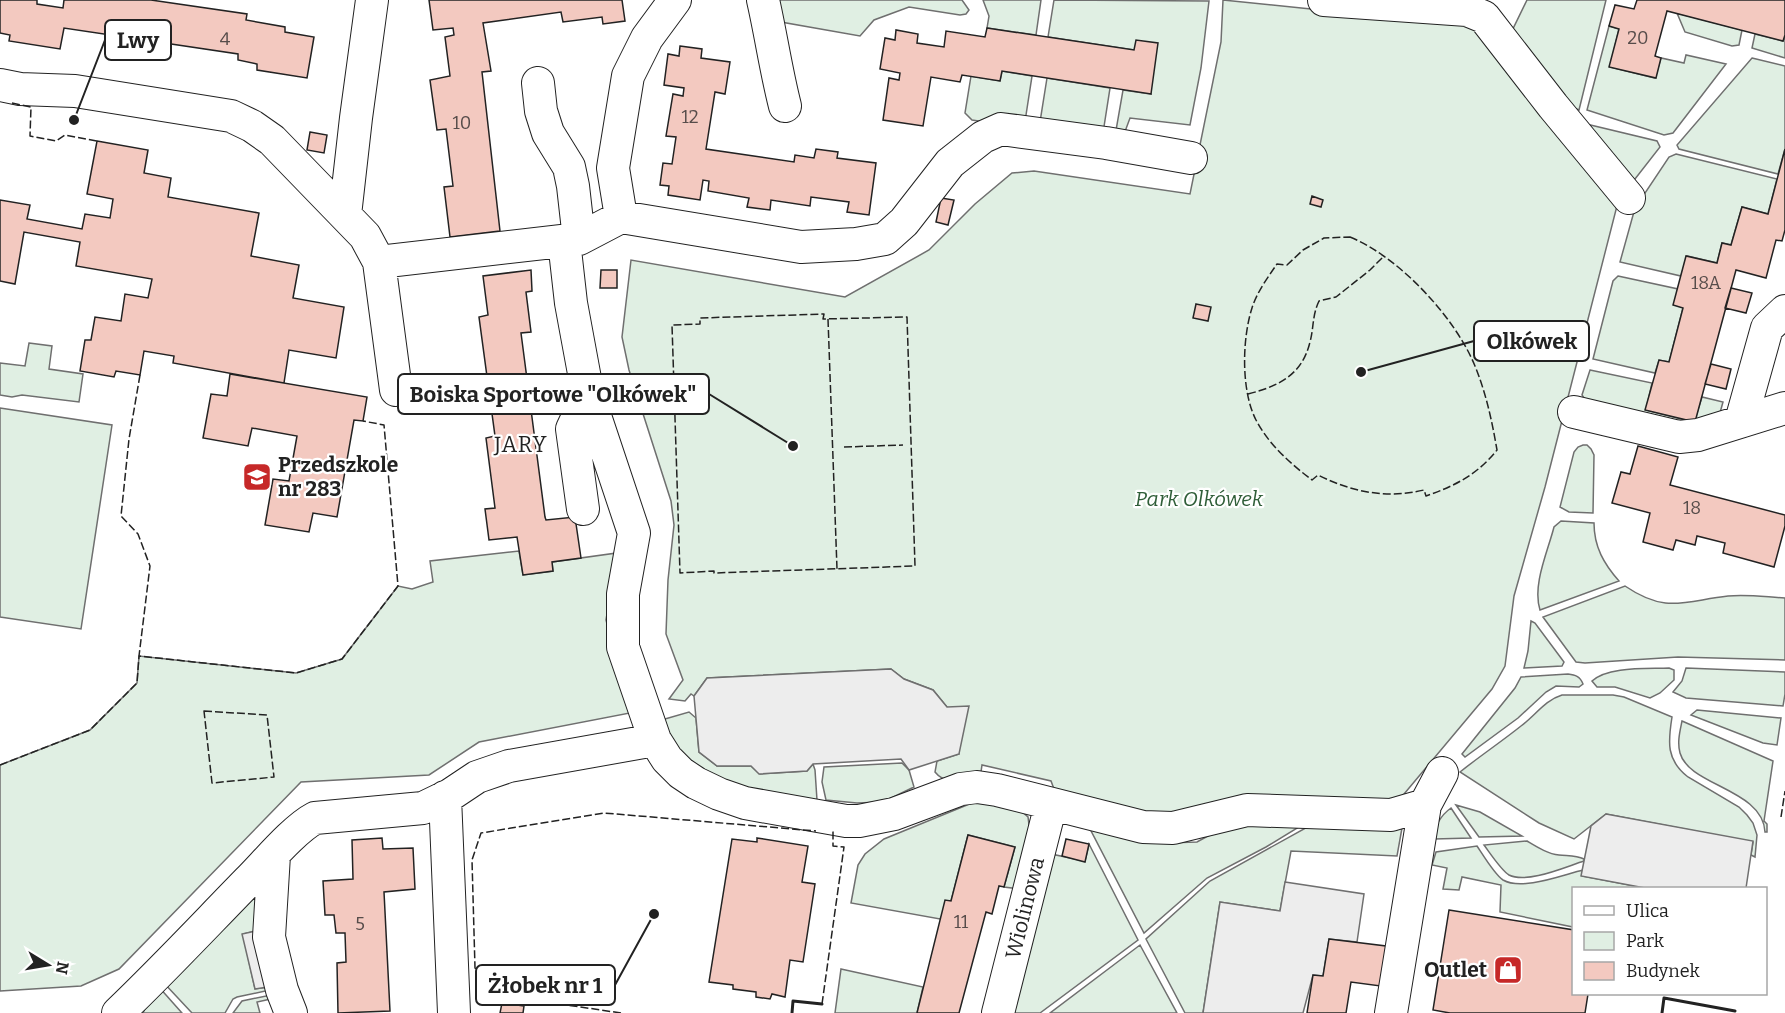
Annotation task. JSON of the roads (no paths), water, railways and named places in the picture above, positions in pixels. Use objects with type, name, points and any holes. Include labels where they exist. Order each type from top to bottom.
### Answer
[{"type":"street","points":[[345,215],[372,0]]},
{"type":"street","points":[[621,217],[613,168],[628,76],[647,38],[675,0]]},
{"type":"street","points":[[763,0],[785,106]]},
{"type":"street","points":[[1324,0],[1467,10],[1491,9],[1553,106],[1629,198]]},
{"type":"street","points":[[538,83],[541,111],[548,133],[569,167],[573,186],[571,303],[588,395],[634,533],[623,594],[622,647],[655,740],[667,759],[681,773],[719,794],[745,802],[846,821],[859,821],[894,814],[961,789],[977,787],[1143,827],[1173,828],[1247,810],[1391,815],[1425,805]]},
{"type":"street","points":[[0,85],[20,89],[75,91],[231,116],[252,126],[272,140],[365,236],[379,262],[396,390]]},
{"type":"street","points":[[379,262],[571,240],[621,217],[801,247],[855,244],[885,239],[903,222],[950,163],[983,137],[1001,129],[1106,143],[1191,158]]},
{"type":"street","points":[[1741,421],[1767,328],[1785,311]]},
{"type":"street","points":[[583,509],[572,429],[588,395]]},
{"type":"street","points":[[1574,412],[1679,437],[1698,435],[1785,408]]},
{"type":"street","points":[[118,1013],[274,855],[315,818],[423,808],[446,797],[477,777],[509,766],[655,740]]},
{"type":"street","points":[[1391,1013],[1425,805],[1442,773]]},
{"type":"street","points":[[446,797],[454,1013]]},
{"type":"street","name":"Wiolinowa","points":[[998,1013],[1051,804]]},
{"type":"street","points":[[274,855],[269,937],[282,990],[291,1013]]},
{"type":"place","name":"Lwy","points":[[74,120]]},
{"type":"place","name":"Olkówek","points":[[1361,372]]},
{"type":"place","name":"Boiska Sportowe \"Olkówek\"","points":[[793,446]]},
{"type":"place","name":"Przedszkole nr 283","points":[[257,477]]},
{"type":"place","name":"Żłobek nr 1","points":[[654,914]]},
{"type":"place","name":"Outlet","points":[[1508,970]]},
{"type":"district","name":"JARY","points":[[521,444]]},
{"type":"park label","name":"Park Olkówek","points":[[1199,499]]}]
